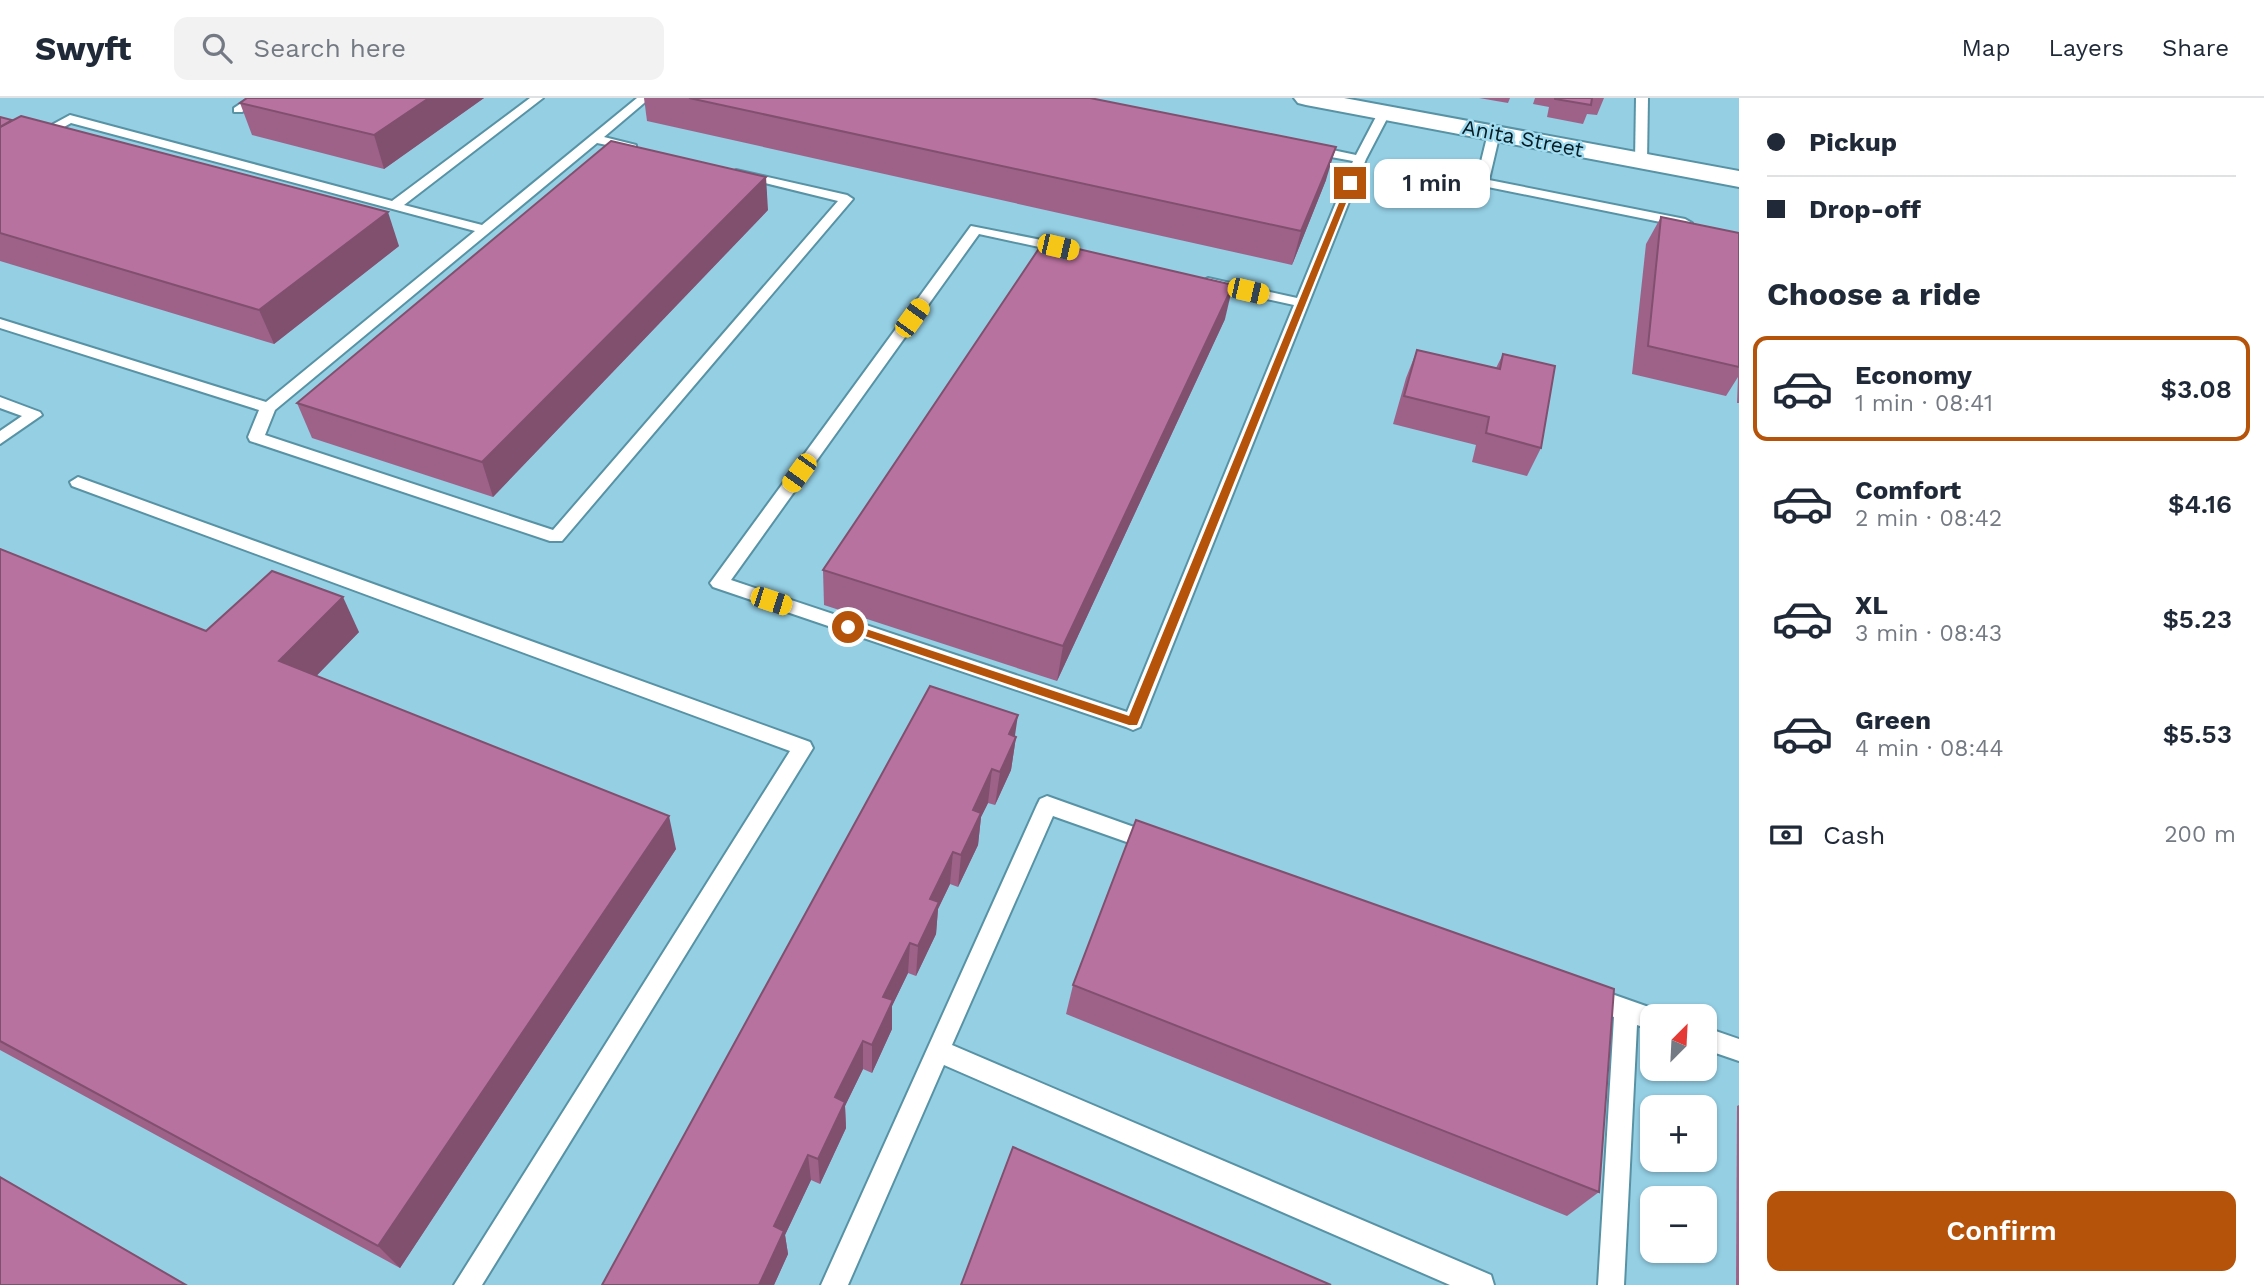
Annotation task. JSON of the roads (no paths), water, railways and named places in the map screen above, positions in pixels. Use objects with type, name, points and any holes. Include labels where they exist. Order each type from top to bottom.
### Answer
[{"type":"street","name":"Anita Street","points":[[1306,98],[1739,179]]},
{"type":"lane","points":[[238,110],[257,98]]},
{"type":"lane","points":[[394,206],[537,98]]},
{"type":"lane","points":[[644,98],[268,408],[256,437],[556,537],[847,198],[728,170]]},
{"type":"lane","points":[[1641,160],[1642,98]]},
{"type":"lane","points":[[1085,254],[976,229],[719,583],[1133,722],[1360,159],[1384,113]]},
{"type":"lane","points":[[0,158],[70,120],[484,229]]},
{"type":"lane","points":[[1494,133],[1482,183],[1692,225]]},
{"type":"lane","points":[[596,139],[649,152]]},
{"type":"lane","points":[[1294,146],[1360,159]]},
{"type":"lane","points":[[1193,278],[1302,303]]},
{"type":"lane","points":[[0,323],[268,408]]},
{"type":"lane","points":[[0,402],[34,415],[0,439]]},
{"type":"lane","points":[[79,482],[803,748],[467,1285]]},
{"type":"lane","points":[[834,1285],[1047,805],[1179,852]]},
{"type":"lane","points":[[1574,992],[1640,1015]]},
{"type":"lane","points":[[1611,1285],[1626,1010]]},
{"type":"lane","points":[[1717,1042],[1739,1050]]},
{"type":"lane","points":[[938,1051],[1480,1285]]}]
